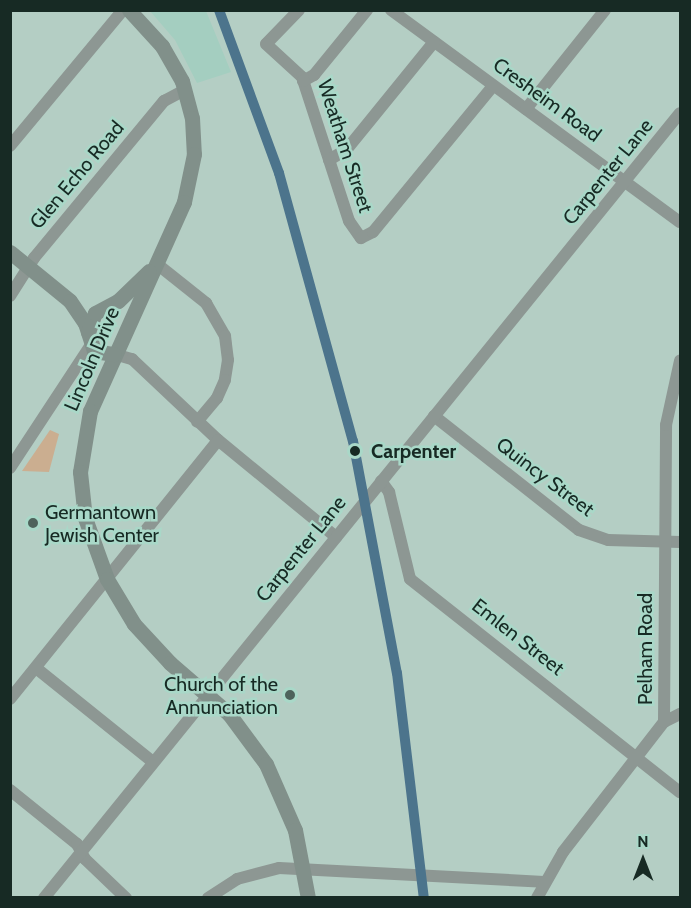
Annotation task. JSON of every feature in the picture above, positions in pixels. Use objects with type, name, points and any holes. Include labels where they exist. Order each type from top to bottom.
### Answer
[{"type":"main road","name":"Lincoln Drive","points":[[129,10],[162,46],[185,90],[194,143],[190,179],[157,264],[114,354],[90,411],[80,472],[85,518],[107,579],[143,635],[208,694],[243,730],[273,776],[291,815],[305,868],[308,897]]},
{"type":"main road","points":[[10,252],[70,301],[97,353],[114,354]]},
{"type":"main road","points":[[89,339],[99,309],[118,301],[157,264]]},
{"type":"main road","points":[[70,301],[116,312],[128,325]]},
{"type":"street","points":[[10,146],[123,10]]},
{"type":"street","name":"Weatham Street","points":[[300,10],[266,44],[303,81],[349,222],[361,238],[373,232],[494,86]]},
{"type":"street","points":[[303,81],[314,75],[367,10]]},
{"type":"street","name":"Cresheim Road","points":[[391,10],[681,222]]},
{"type":"street","points":[[526,109],[605,10]]},
{"type":"street","points":[[329,160],[347,149],[434,42]]},
{"type":"street","name":"Glen Echo Road","points":[[10,296],[29,267],[164,101],[185,90]]},
{"type":"street","name":"Carpenter Lane","points":[[44,897],[681,113]]},
{"type":"street","points":[[157,264],[206,303],[225,336],[228,360],[225,380],[217,398],[197,422]]},
{"type":"street","points":[[10,468],[89,339]]},
{"type":"street","points":[[114,354],[129,356],[197,422],[336,537]]},
{"type":"street","name":"Pelham Road","points":[[537,897],[544,882],[664,722],[667,416],[681,361]]},
{"type":"street","name":"Quincy Street","points":[[434,416],[579,530],[608,540],[681,542]]},
{"type":"street","points":[[10,699],[218,440]]},
{"type":"street","name":"Emlen Street","points":[[381,481],[388,492],[410,579],[681,792]]},
{"type":"street","points":[[36,668],[153,762]]},
{"type":"street","points":[[664,722],[681,714]]},
{"type":"street","points":[[10,790],[81,852],[126,897]]},
{"type":"street","points":[[208,897],[227,884],[258,871],[305,868],[544,882]]},
{"type":"shaded area","points":[[150,11],[206,11],[231,72],[197,83],[175,40]]},
{"type":"shaded area","points":[[50,430],[59,434],[49,472],[22,471]]},
{"type":"transit line","points":[[219,10],[279,173],[353,441],[397,673],[424,898]]},
{"type":"place","name":"Carpenter","points":[[355,451]]},
{"type":"place","name":"Germantown Jewish Center","points":[[33,523]]},
{"type":"place","name":"Church of the Annunciation","points":[[290,695]]}]
